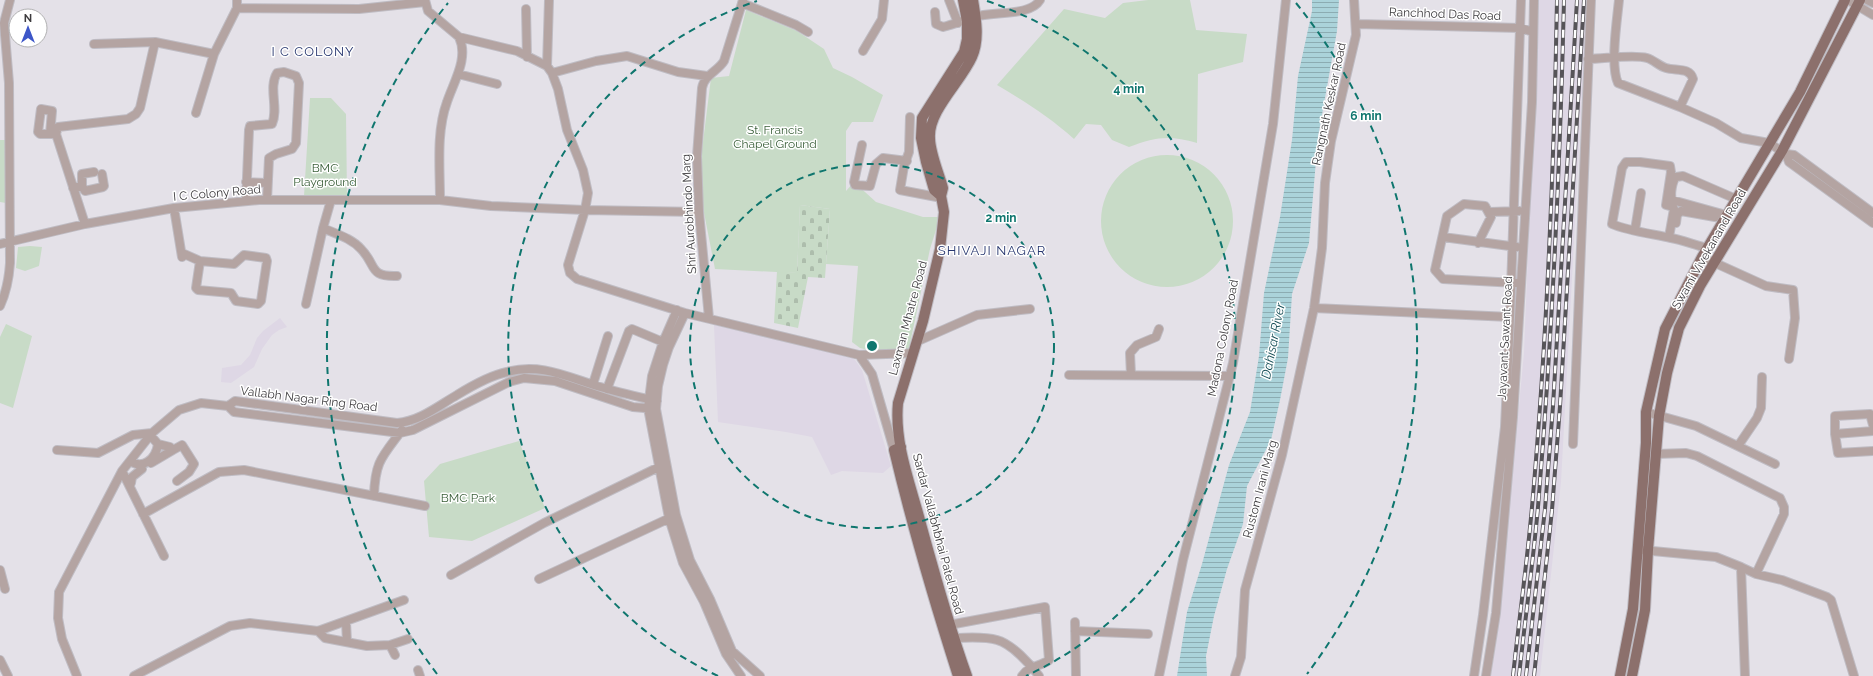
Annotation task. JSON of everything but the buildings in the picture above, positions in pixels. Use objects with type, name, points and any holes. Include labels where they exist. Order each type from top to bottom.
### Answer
[{"type":"main road","name":"Laxman Mhatre Road","points":[[897,449],[898,403],[918,341],[940,249],[944,212],[942,197],[934,190],[922,118],[964,52],[967,39],[967,20],[963,0]]},
{"type":"main road","name":"Laxman Mhatre Road","points":[[925,138],[935,113],[946,99],[972,57],[976,40],[967,20],[973,0]]},
{"type":"main road","name":"Swami Vivekanand Road","points":[[1620,676],[1633,609],[1646,412],[1665,329],[1706,249],[1800,92],[1845,0]]},
{"type":"main road","name":"Swami Vivekanand Road","points":[[1632,676],[1645,610],[1648,550],[1659,416],[1667,372],[1679,328],[1700,286],[1784,153],[1855,2]]},
{"type":"main road","name":"Sardar Vallabhbhai Patel Road","points":[[897,449],[953,638],[967,676]]},
{"type":"main road","name":"Sardar Vallabhbhai Patel Road","points":[[897,449],[916,539],[958,676]]},
{"type":"main road","points":[[1641,501],[1652,502]]},
{"type":"street","points":[[0,306],[10,263],[9,83],[4,23],[10,0]]},
{"type":"street","points":[[547,66],[550,0]]},
{"type":"street","points":[[863,52],[882,19],[884,0]]},
{"type":"street","points":[[949,0],[967,20]]},
{"type":"street","points":[[934,12],[937,26],[943,28],[967,20],[1030,8],[1038,4],[1040,0]]},
{"type":"street","name":"Madona Colony Road","points":[[1159,676],[1183,560],[1230,376],[1273,124],[1286,0]]},
{"type":"street","name":"Rangnath Keskar Road","points":[[1314,308],[1322,248],[1324,187],[1329,155],[1356,35],[1354,0]]},
{"type":"street","name":"Jayavant Sawant Road","points":[[1486,676],[1498,590],[1513,417],[1516,282],[1513,247],[1521,0]]},
{"type":"street","name":"Jayavant Sawant Road","points":[[1474,676],[1483,615],[1505,427],[1510,317],[1522,248],[1532,102],[1534,0]]},
{"type":"street","points":[[1573,444],[1591,0]]},
{"type":"street","points":[[1619,0],[1615,57],[1618,83],[1716,123],[1741,138],[1770,143],[1784,153],[1794,155],[1873,213]]},
{"type":"street","points":[[1867,0],[1873,4]]},
{"type":"street","points":[[196,113],[214,54],[237,4],[359,9],[392,3],[425,1],[430,14],[459,37],[517,52],[547,66],[552,73],[558,89],[567,130],[586,181],[588,193],[585,210],[568,265],[570,273],[577,279],[681,312],[859,355],[913,353]]},
{"type":"street","points":[[552,73],[596,61],[627,56],[678,72],[707,76],[720,68],[724,61],[742,1],[796,25],[808,32]]},
{"type":"street","points":[[1855,2],[1873,15]]},
{"type":"street","points":[[526,9],[527,56]]},
{"type":"street","name":"Ranchhod Das Road","points":[[1356,24],[1521,28],[1533,32]]},
{"type":"street","points":[[440,200],[440,129],[446,102],[461,66],[462,49],[459,37]]},
{"type":"street","points":[[94,44],[155,42],[214,54]]},
{"type":"street","points":[[85,224],[53,134],[58,127],[128,119],[136,114],[140,108],[155,42]]},
{"type":"street","points":[[1588,59],[1615,57],[1646,58],[1665,68],[1686,70],[1690,73],[1693,79],[1680,108]]},
{"type":"street","points":[[246,201],[250,126],[272,124],[274,118],[274,79],[278,73],[284,72],[296,76],[299,83],[296,143],[292,149],[276,154],[270,158],[267,183],[267,200]]},
{"type":"street","points":[[458,74],[497,84]]},
{"type":"street","name":"Shri Aurobhindo Marg","points":[[707,76],[703,82],[702,88],[697,156],[709,318]]},
{"type":"street","points":[[1800,92],[1809,98]]},
{"type":"street","points":[[910,117],[909,152],[904,166],[900,190],[942,197]]},
{"type":"street","points":[[922,118],[932,121]]},
{"type":"street","points":[[910,137],[925,138]]},
{"type":"street","points":[[862,145],[854,182],[855,185],[870,186],[876,164],[883,158],[907,161]]},
{"type":"street","points":[[1784,153],[1789,162],[1873,223]]},
{"type":"street","points":[[1671,238],[1674,208],[1666,205],[1672,172],[1670,166],[1631,161],[1626,162],[1623,165],[1612,222],[1614,225],[1671,238],[1692,242],[1694,245],[1706,249],[1715,263],[1766,286],[1793,290],[1795,318],[1789,359]]},
{"type":"street","points":[[98,173],[104,186],[85,191],[82,186],[82,174],[98,173]]},
{"type":"street","points":[[1725,217],[1672,200],[1671,197],[1674,180],[1676,177],[1683,176],[1736,199]]},
{"type":"street","points":[[246,182],[267,183]]},
{"type":"street","points":[[73,188],[82,186]]},
{"type":"street","points":[[1635,230],[1641,193]]},
{"type":"street","name":"I C Colony Road","points":[[0,244],[85,224],[174,208],[267,200],[440,200],[491,206],[585,210],[700,212]]},
{"type":"street","points":[[306,304],[323,228],[331,200]]},
{"type":"street","points":[[1478,243],[1491,217],[1490,212],[1486,206],[1464,204],[1448,216],[1435,270],[1443,278],[1516,282]]},
{"type":"street","points":[[174,208],[182,255],[200,261],[234,264],[244,255],[266,258],[267,261],[261,301],[258,304],[236,301],[231,293],[198,290],[196,288],[200,261]]},
{"type":"street","points":[[1490,212],[1525,211]]},
{"type":"street","points":[[1671,238],[1677,214],[1679,212],[1725,217]]},
{"type":"street","points":[[323,228],[349,239],[362,249],[377,273],[385,277],[397,276]]},
{"type":"street","points":[[1443,237],[1522,248]]},
{"type":"street","points":[[1314,308],[1510,317]]},
{"type":"street","name":"Rustom Irani Marg","points":[[1235,676],[1241,657],[1245,590],[1282,455],[1314,308]]},
{"type":"street","points":[[918,341],[977,315],[1030,310]]},
{"type":"street","points":[[681,312],[663,342],[652,376],[648,399],[648,408],[659,467],[684,563],[704,602],[726,654],[742,676],[748,671],[753,670]]},
{"type":"street","points":[[681,312],[663,365],[658,386],[657,405],[668,464],[672,517],[732,651],[760,676]]},
{"type":"street","points":[[608,389],[629,331],[632,329],[663,342]]},
{"type":"street","points":[[1131,375],[1130,353],[1137,345],[1156,337],[1159,329]]},
{"type":"street","points":[[585,391],[591,384],[608,336]]},
{"type":"street","points":[[859,355],[872,374],[897,449]]},
{"type":"street","name":"Vallabh Nagar Ring Road","points":[[77,676],[62,640],[58,618],[59,592],[122,471],[151,434],[179,410],[201,403],[228,406],[235,401],[397,423],[409,422],[431,411],[459,393],[506,372],[526,368],[551,370],[591,384],[648,399],[657,405]]},
{"type":"street","points":[[1069,375],[1230,376]]},
{"type":"street","points":[[1738,446],[1757,418],[1760,408],[1762,376]]},
{"type":"street","points":[[228,406],[234,412],[400,433],[413,430],[509,382],[524,378],[555,381],[633,407],[648,408],[657,405]]},
{"type":"street","points":[[1646,412],[1696,426],[1775,464]]},
{"type":"street","points":[[1873,425],[1870,414],[1836,415],[1835,434],[1838,453],[1873,451]]},
{"type":"street","points":[[374,496],[375,476],[378,462],[409,422]]},
{"type":"street","points":[[1835,434],[1873,431]]},
{"type":"street","points":[[57,450],[98,453],[133,435],[151,434],[158,444],[170,447],[173,450]]},
{"type":"street","points":[[131,483],[132,477],[142,469],[143,465],[150,461],[158,444]]},
{"type":"street","points":[[130,461],[136,465],[143,465],[182,446],[194,464],[193,468],[177,481]]},
{"type":"street","points":[[1656,454],[1686,453],[1697,456],[1780,498],[1784,507],[1784,514],[1756,574]]},
{"type":"street","points":[[451,575],[544,524],[659,467],[668,464]]},
{"type":"street","points":[[143,514],[219,472],[244,470],[425,506]]},
{"type":"street","points":[[122,471],[164,556]]},
{"type":"street","points":[[539,579],[672,517]]},
{"type":"street","points":[[1637,550],[1688,551],[1705,556],[1725,556],[1741,567],[1756,574],[1782,580],[1827,597],[1831,600],[1854,676]]},
{"type":"street","points":[[1741,567],[1745,676]]},
{"type":"street","points":[[0,570],[5,589]]},
{"type":"street","points":[[134,676],[230,626],[250,623],[318,631],[404,600]]},
{"type":"street","points":[[949,625],[1045,607],[1049,660],[1044,664],[1032,666],[1022,676]]},
{"type":"street","points":[[346,622],[347,642]]},
{"type":"street","points":[[1075,622],[1076,676]]},
{"type":"street","points":[[1075,630],[1148,634]]},
{"type":"street","points":[[318,631],[325,638],[367,646],[390,645],[408,639]]},
{"type":"street","points":[[953,638],[975,637],[998,640],[1018,653],[1032,666],[1039,676]]},
{"type":"street","points":[[390,645],[395,655]]},
{"type":"street","points":[[0,661],[8,676]]},
{"type":"shaded area","points":[[1538,0],[1587,0],[1561,482],[1540,676],[1491,676],[1497,637],[1524,353]]},
{"type":"shaded area","points":[[280,318],[287,327],[272,335],[262,349],[254,367],[231,383],[221,382],[222,368],[241,365],[250,355],[257,338],[263,331]]},
{"type":"shaded area","points":[[714,325],[853,357],[862,370],[891,466],[883,473],[842,471],[831,475],[812,437],[718,422]]},
{"type":"green space","points":[[1148,0],[1190,0],[1196,30],[1247,34],[1243,62],[1198,74],[1197,143],[1187,140],[1163,138],[1129,147],[1112,140],[1101,125],[1086,124],[1074,139],[1037,110],[997,85],[1064,9],[1105,18],[1123,3]]},
{"type":"green space","name":"St. Francis Chapel Ground","points":[[746,10],[797,31],[824,49],[833,68],[883,95],[873,122],[852,122],[846,131],[846,191],[854,182],[876,202],[923,217],[940,217],[930,249],[908,353],[903,359],[860,348],[852,342],[858,266],[826,264],[830,209],[800,205],[797,273],[715,269],[698,182],[711,78],[729,76]]},
{"type":"green space","name":"BMC Playground","points":[[310,98],[331,98],[346,114],[347,197],[304,196]]},
{"type":"green space","points":[[0,140],[5,140],[6,203],[0,202]]},
{"type":"green space","points":[[1173,155],[1192,160],[1204,166],[1214,174],[1222,184],[1228,196],[1232,208],[1232,234],[1228,246],[1222,258],[1214,268],[1204,276],[1192,282],[1180,286],[1161,287],[1142,282],[1130,276],[1120,268],[1112,258],[1106,246],[1102,234],[1101,215],[1106,196],[1112,184],[1120,174],[1130,166],[1142,160],[1154,156]]},
{"type":"green space","points":[[800,205],[830,209],[825,278],[808,277],[798,328],[774,323],[777,271],[797,273]]},
{"type":"green space","points":[[18,247],[42,247],[39,266],[25,271],[16,268]]},
{"type":"green space","points":[[6,324],[32,336],[13,408],[0,403],[0,337]]},
{"type":"green space","name":"BMC Park","points":[[519,441],[545,508],[472,541],[429,537],[424,481],[440,464]]},
{"type":"water","name":"Dahisar River","points":[[1312,0],[1339,0],[1337,31],[1318,137],[1309,243],[1292,294],[1288,358],[1280,400],[1271,440],[1247,486],[1243,524],[1227,569],[1214,616],[1206,656],[1207,676],[1177,676],[1187,612],[1202,564],[1229,465],[1250,412],[1259,356],[1264,293],[1280,217],[1292,140],[1298,76],[1312,11]]},
{"type":"railway","points":[[1513,676],[1530,528],[1542,380],[1552,190],[1557,0]]},
{"type":"railway","points":[[1519,676],[1536,528],[1543,444],[1558,190],[1564,0]]},
{"type":"railway","points":[[1526,676],[1545,509],[1553,406],[1577,0]]},
{"type":"railway","points":[[1534,676],[1552,510],[1560,406],[1584,0]]},
{"type":"district","name":"I C COLONY","points":[[313,51]]},
{"type":"district","name":"SHIVAJI NAGAR","points":[[992,250]]}]
